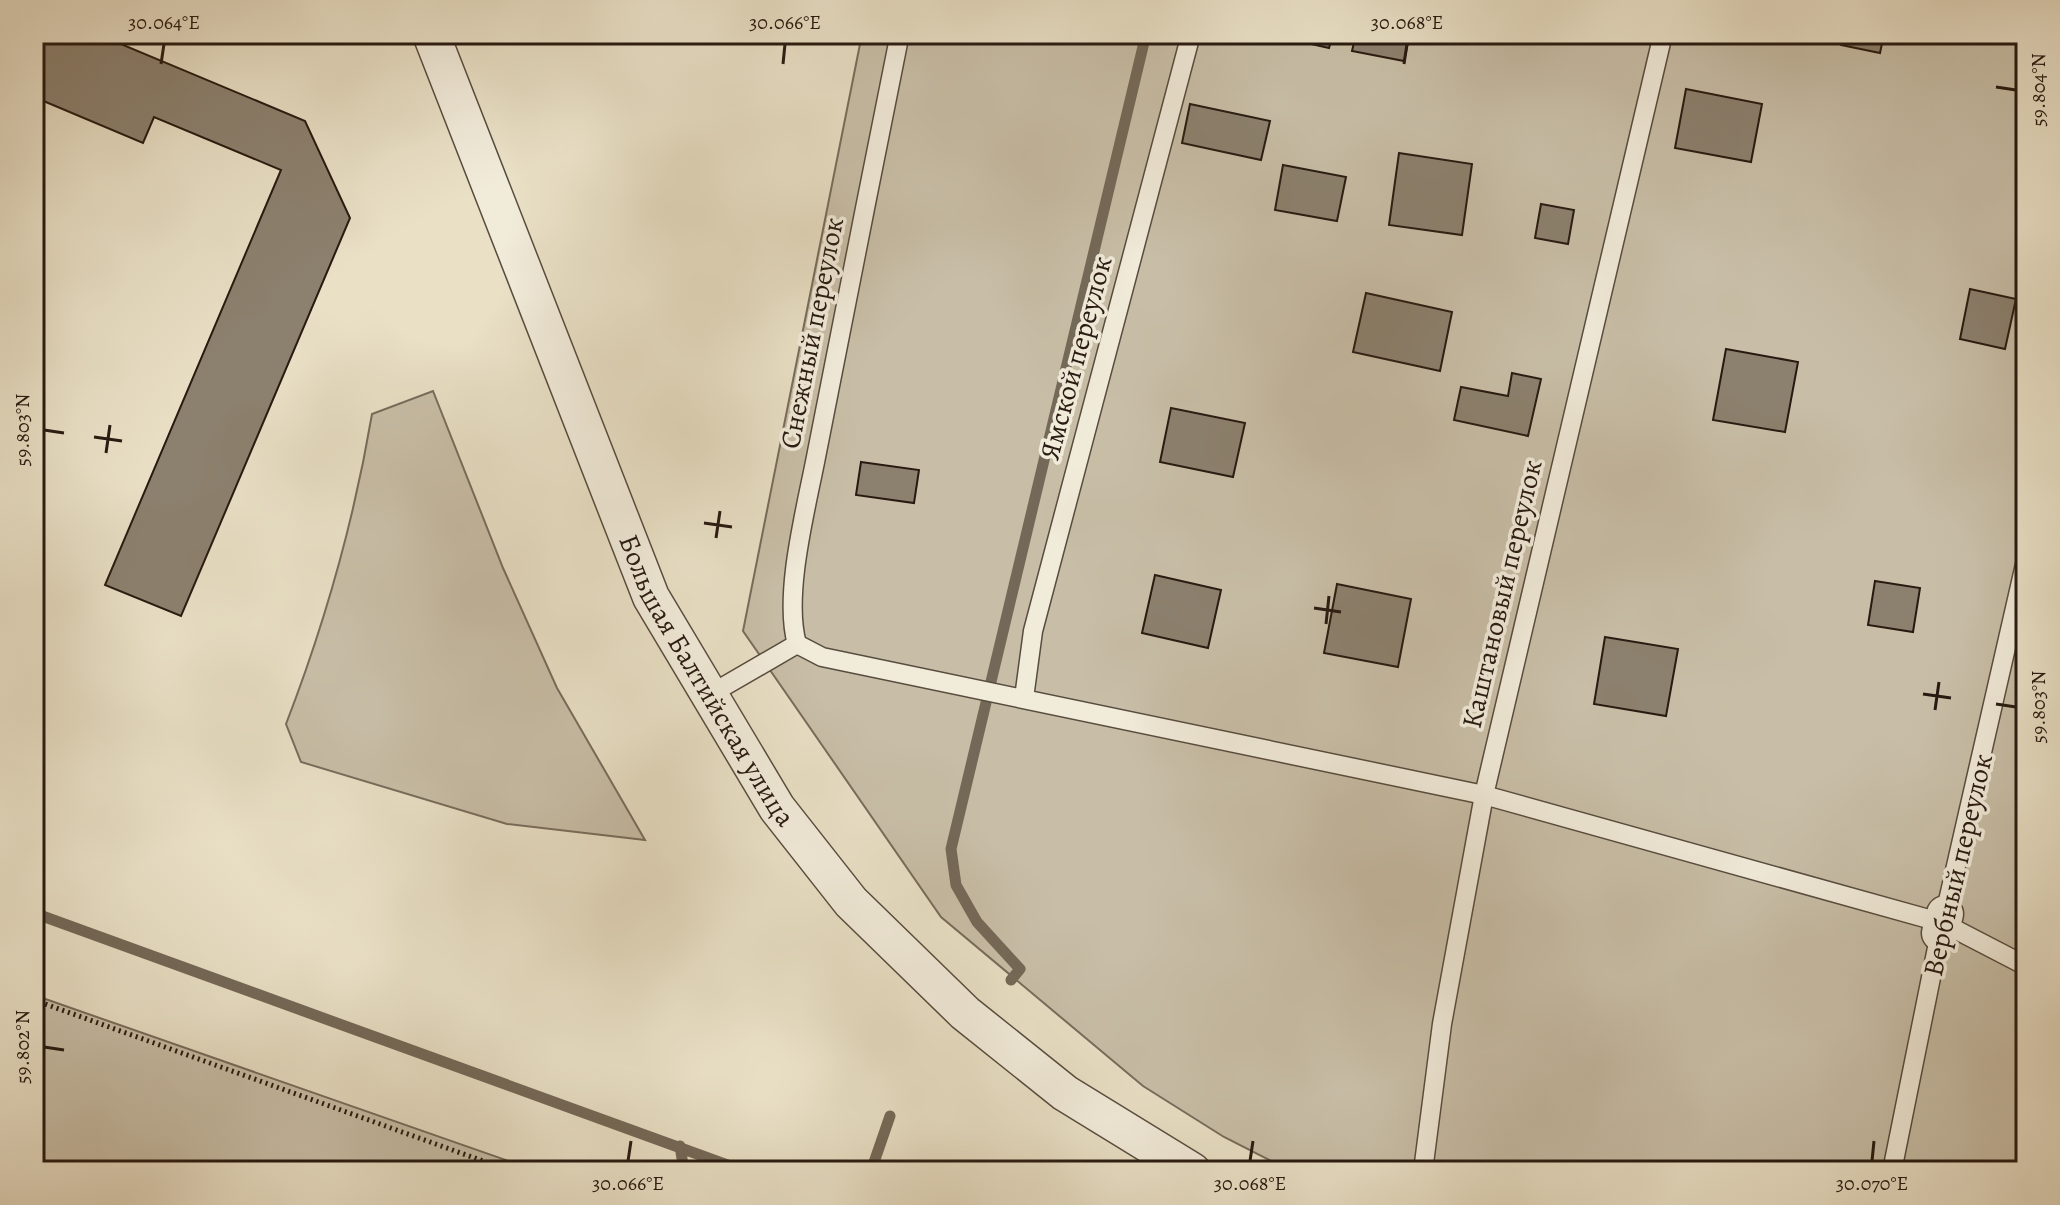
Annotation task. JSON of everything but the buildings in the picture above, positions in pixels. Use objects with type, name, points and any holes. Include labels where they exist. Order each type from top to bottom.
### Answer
[{"type":"street","name":"Большая Балтийская улица","points":[[431,34],[651,597],[777,808],[851,902],[965,1013],[1065,1093],[1192,1171]]},
{"type":"lane","name":"Снежный переулок","points":[[797,644],[793,629],[794,585],[822,424],[898,43],[897,34]]},
{"type":"lane","name":"Ямской переулок","points":[[1024,698],[1033,631],[1191,34]]},
{"type":"lane","name":"Каштановый переулок","points":[[1423,1171],[1442,1024],[1484,795],[1663,34]]},
{"type":"lane","name":"Вербный переулок","points":[[1892,1171],[1943,923],[2026,560]]},
{"type":"lane","points":[[709,695],[797,644],[822,657],[1484,795],[1943,923],[2026,966]]},
{"type":"path","points":[[34,1000],[511,1171]]},
{"type":"shaded area","points":[[862,34],[2026,34],[2026,1171],[1291,1171],[1224,1137],[1143,1086],[941,917],[743,631]]},
{"type":"shaded area","points":[[433,391],[503,568],[557,688],[645,840],[507,824],[301,762],[286,724],[337,571],[372,414]]},
{"type":"shaded area","points":[[34,995],[537,1171],[34,1171]]},
{"type":"waterway","points":[[1011,980],[1020,969],[977,922],[956,885],[951,849],[1146,34]]},
{"type":"waterway","points":[[34,913],[744,1171]]},
{"type":"waterway","points":[[871,1171],[890,1116]]},
{"type":"waterway","points":[[680,1146],[684,1171]]}]
